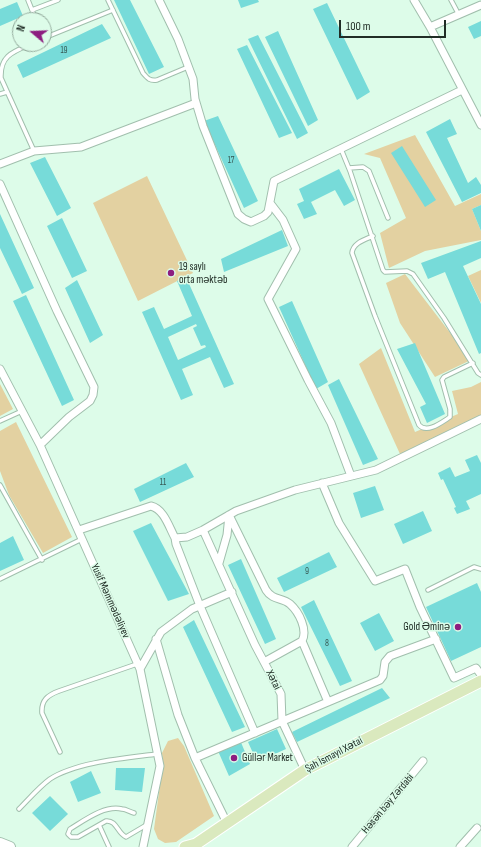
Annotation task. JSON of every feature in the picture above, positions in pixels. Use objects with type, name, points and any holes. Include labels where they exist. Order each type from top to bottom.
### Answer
[{"type":"main road","name":"Şah İsmayıl Xətai","points":[[192,846],[305,770],[481,681]]},
{"type":"main road","points":[[0,843],[10,847]]},
{"type":"street","points":[[159,0],[178,39],[193,79],[196,103],[203,126],[238,214],[251,222],[264,216],[268,212],[274,181],[462,90]]},
{"type":"street","points":[[414,0],[481,125]]},
{"type":"street","points":[[430,28],[481,5]]},
{"type":"street","points":[[0,164],[34,151],[81,147],[196,103]]},
{"type":"street","points":[[0,184],[57,311],[94,388],[90,401],[69,417],[40,445]]},
{"type":"street","points":[[270,202],[283,220],[296,249],[268,299],[331,423],[352,476]]},
{"type":"street","name":"Yusif Məmmədəliyev","points":[[0,369],[40,445],[139,666],[160,766],[143,847]]},
{"type":"street","points":[[175,538],[187,537],[203,530],[236,511],[295,490],[376,470],[481,419]]},
{"type":"street","points":[[322,483],[339,523],[375,581],[405,569],[420,607],[454,678],[476,668],[481,675]]},
{"type":"street","points":[[79,530],[151,506],[156,507],[161,511],[175,538],[200,606],[255,733]]},
{"type":"street","points":[[218,563],[227,535],[229,515]]},
{"type":"street","points":[[229,515],[266,590],[271,596],[290,604],[298,614],[305,630],[302,641],[264,662]]},
{"type":"street","name":"Xətai","points":[[203,530],[255,645],[281,694],[282,721],[305,770]]},
{"type":"street","points":[[139,666],[161,632],[192,609],[232,592]]},
{"type":"street","points":[[156,639],[178,715],[195,758],[227,823]]},
{"type":"street","points":[[195,758],[380,680],[383,676],[385,662],[390,656],[436,639]]},
{"type":"street","points":[[302,641],[328,702]]},
{"type":"street","name":"Həsən bəy Zərdabi","points":[[352,847],[423,761]]},
{"type":"street","points":[[460,847],[477,828]]},
{"type":"lane","points":[[28,0],[32,10],[58,0]]},
{"type":"lane","points":[[108,0],[147,79],[153,81],[157,80],[188,67]]},
{"type":"lane","points":[[451,0],[459,15]]},
{"type":"lane","points":[[52,35],[112,10]]},
{"type":"lane","points":[[14,52],[4,59],[1,68],[1,78],[34,151]]},
{"type":"lane","points":[[0,94],[7,92]]},
{"type":"lane","points":[[340,149],[349,168],[373,236],[383,270],[385,272],[411,272],[444,318],[478,373],[481,375]]},
{"type":"lane","points":[[349,168],[363,167],[369,171],[388,218]]},
{"type":"lane","points":[[373,236],[357,244],[353,248],[352,253],[375,316],[418,425],[421,428],[425,429],[442,423],[450,417],[450,409],[442,380],[444,377],[473,364]]},
{"type":"lane","points":[[0,420],[22,411]]},
{"type":"lane","points":[[0,485],[42,560]]},
{"type":"lane","points":[[0,579],[83,539]]},
{"type":"lane","points":[[428,590],[474,567],[481,569]]},
{"type":"lane","points":[[60,752],[42,713],[42,707],[45,699],[55,692],[139,666]]},
{"type":"lane","points":[[19,809],[50,779],[68,770],[108,760],[157,754]]},
{"type":"lane","points":[[134,813],[114,808],[102,811],[70,829],[68,834],[70,837],[78,837],[106,821],[111,820],[114,822],[121,835],[126,837],[148,823]]},
{"type":"lane","points":[[99,825],[109,847]]},
{"type":"shaded area","points":[[415,135],[455,206],[481,194],[481,205],[472,209],[481,231],[481,240],[425,251],[389,268],[380,233],[406,218],[380,158],[364,154]]},
{"type":"shaded area","points":[[147,176],[193,273],[138,301],[93,203]]},
{"type":"shaded area","points":[[481,270],[481,303],[468,276]]},
{"type":"shaded area","points":[[405,274],[471,360],[435,377],[400,323],[386,283]]},
{"type":"shaded area","points":[[381,348],[415,432],[458,414],[452,391],[471,387],[481,382],[481,416],[400,454],[359,364]]},
{"type":"shaded area","points":[[0,384],[13,409],[0,416]]},
{"type":"shaded area","points":[[16,422],[72,537],[43,553],[9,495],[0,471],[0,431]]},
{"type":"shaded area","points":[[178,738],[184,746],[214,816],[176,842],[165,843],[158,839],[154,829],[163,763],[162,753],[168,741]]},
{"type":"building","points":[[114,0],[130,0],[164,67],[149,74]]},
{"type":"building","points":[[238,0],[258,0],[259,2],[241,8]]},
{"type":"building","points":[[17,2],[21,12],[12,12],[12,21],[0,26],[0,9]]},
{"type":"building","points":[[327,3],[370,92],[357,100],[313,9]]},
{"type":"building","points":[[481,21],[481,36],[474,39],[468,27]]},
{"type":"building","points":[[102,24],[111,38],[23,78],[17,65],[44,52],[52,52],[52,48]]},
{"type":"building","points":[[278,31],[318,120],[308,126],[265,37]]},
{"type":"building","points":[[258,35],[308,133],[297,139],[248,39]]},
{"type":"building","points":[[247,45],[292,133],[279,138],[237,49]]},
{"type":"building","points":[[218,116],[258,201],[244,208],[204,121]]},
{"type":"building","points":[[450,119],[457,134],[447,138],[468,183],[476,177],[481,185],[481,193],[462,202],[426,132]]},
{"type":"building","points":[[402,146],[436,200],[425,207],[391,153]]},
{"type":"building","points":[[45,157],[71,208],[57,216],[30,163]]},
{"type":"building","points":[[339,169],[355,200],[344,206],[335,190],[311,202],[317,214],[304,219],[297,204],[304,201],[299,189]]},
{"type":"building","points":[[481,205],[481,231],[472,209]]},
{"type":"building","points":[[0,214],[34,288],[22,294],[0,248]]},
{"type":"building","points":[[62,218],[87,271],[72,278],[47,226]]},
{"type":"building","points":[[282,230],[288,246],[224,272],[221,259]]},
{"type":"building","points":[[481,241],[481,258],[463,266],[481,304],[481,353],[479,354],[445,272],[428,279],[421,263]]},
{"type":"building","points":[[186,277],[234,384],[224,388],[210,357],[182,369],[193,395],[181,400],[142,312],[154,307],[164,329],[192,316],[177,281]],"holes":[[[196,324],[197,326],[193,328],[201,346],[205,345],[206,347],[178,360],[168,337]]]},
{"type":"building","points":[[77,280],[103,335],[90,343],[65,288]]},
{"type":"building","points":[[26,295],[74,400],[62,406],[13,301]]},
{"type":"building","points":[[292,301],[328,382],[316,389],[279,307]]},
{"type":"building","points":[[415,343],[445,414],[427,423],[420,407],[426,404],[397,349]]},
{"type":"building","points":[[339,379],[378,459],[363,465],[328,385]]},
{"type":"building","points":[[477,455],[481,463],[481,494],[466,501],[470,509],[457,514],[454,508],[456,507],[443,479],[441,480],[438,473],[450,467],[455,477],[470,471],[465,460]]},
{"type":"building","points":[[186,463],[194,477],[140,502],[134,489]]},
{"type":"building","points":[[375,486],[384,510],[361,518],[353,493]]},
{"type":"building","points":[[423,511],[432,531],[403,544],[394,524]]},
{"type":"building","points":[[151,523],[189,594],[168,601],[133,531]]},
{"type":"building","points":[[13,536],[24,560],[0,571],[0,543]]},
{"type":"building","points":[[329,552],[337,567],[284,592],[277,578]]},
{"type":"building","points":[[241,559],[276,639],[265,644],[228,565]]},
{"type":"building","name":"Gold Əminə","points":[[477,583],[481,592],[481,647],[451,661],[426,607]]},
{"type":"building","points":[[314,600],[352,681],[340,686],[301,607]]},
{"type":"building","points":[[379,613],[394,641],[375,651],[360,623]]},
{"type":"building","points":[[194,620],[245,727],[232,732],[183,627]]},
{"type":"building","points":[[382,688],[390,698],[297,742],[292,732]]},
{"type":"building","points":[[277,729],[286,749],[257,762],[248,742]]},
{"type":"building","name":"Güllər Market","points":[[240,740],[250,764],[229,776],[218,751]]},
{"type":"building","points":[[116,768],[145,768],[142,792],[115,790]]},
{"type":"building","points":[[91,771],[101,793],[78,802],[70,782]]},
{"type":"building","points":[[50,796],[68,814],[50,831],[32,813]]},
{"type":"place","name":"19 saylı orta məktəb","points":[[171,273]]},
{"type":"place","name":"Gold Əminə","points":[[458,627]]},
{"type":"place","name":"Güllər Market","points":[[234,758]]}]
